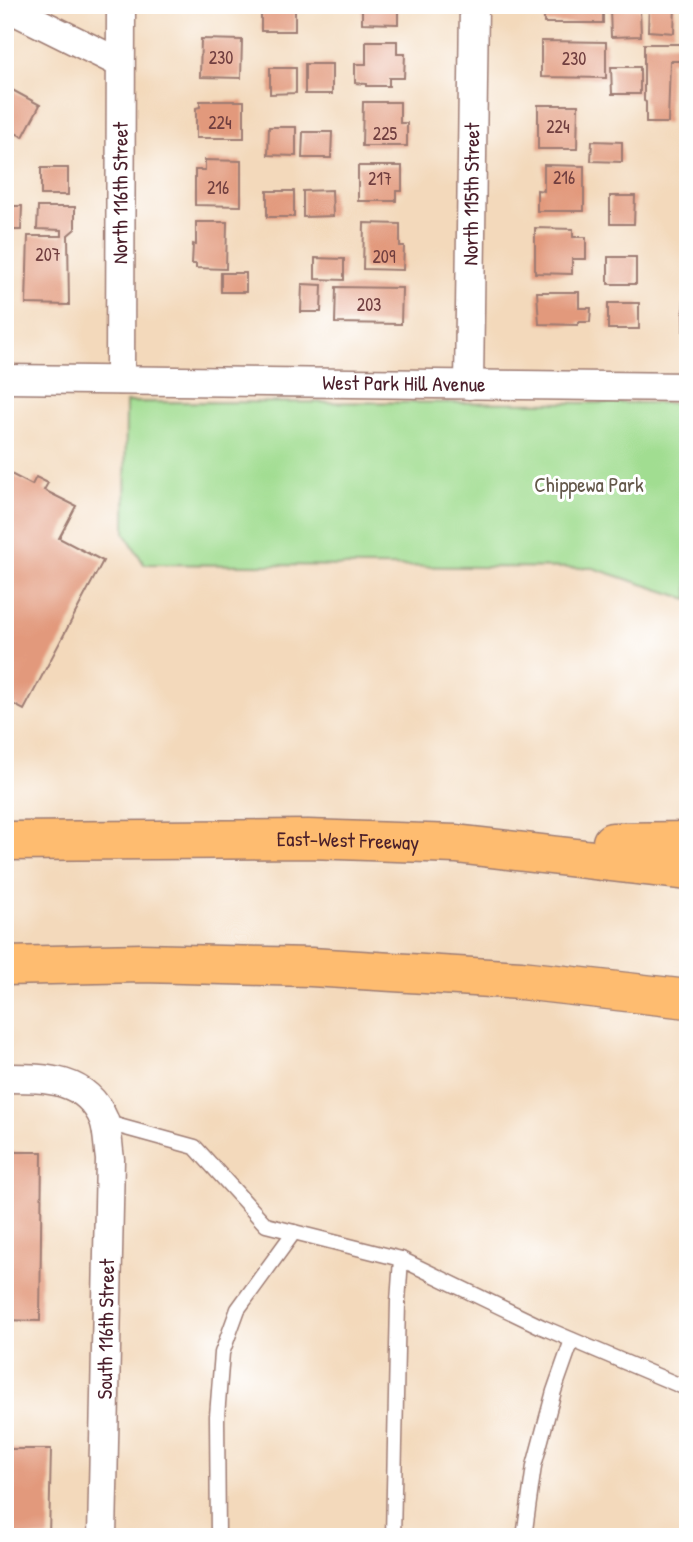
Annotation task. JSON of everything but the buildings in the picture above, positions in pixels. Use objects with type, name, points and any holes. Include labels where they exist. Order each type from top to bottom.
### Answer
[{"type":"highway","name":"East-West Freeway","points":[[5,841],[308,839],[456,844],[688,871]]},
{"type":"highway","points":[[456,844],[688,841]]},
{"type":"highway","points":[[5,966],[142,963],[311,967],[521,980],[688,999]]},
{"type":"street","name":"North 116th Street","points":[[120,380],[121,5]]},
{"type":"street","name":"North 115th Street","points":[[469,385],[474,5]]},
{"type":"street","points":[[5,6],[120,63]]},
{"type":"street","name":"West Park Hill Avenue","points":[[5,379],[688,387]]},
{"type":"street","points":[[5,1078],[45,1078],[70,1085],[90,1098],[104,1122]]},
{"type":"street","name":"South 116th Street","points":[[102,1537],[110,1158],[104,1122]]},
{"type":"lane","points":[[104,1122],[195,1147],[266,1225],[401,1259],[572,1340],[688,1389]]},
{"type":"lane","points":[[218,1537],[217,1416],[222,1353],[238,1309],[295,1232]]},
{"type":"lane","points":[[393,1537],[401,1259]]},
{"type":"lane","points":[[524,1537],[534,1466],[554,1391],[572,1340]]},
{"type":"green space","name":"Chippewa Park","points":[[126,402],[688,403],[688,599],[593,568],[144,564],[125,533]]}]
